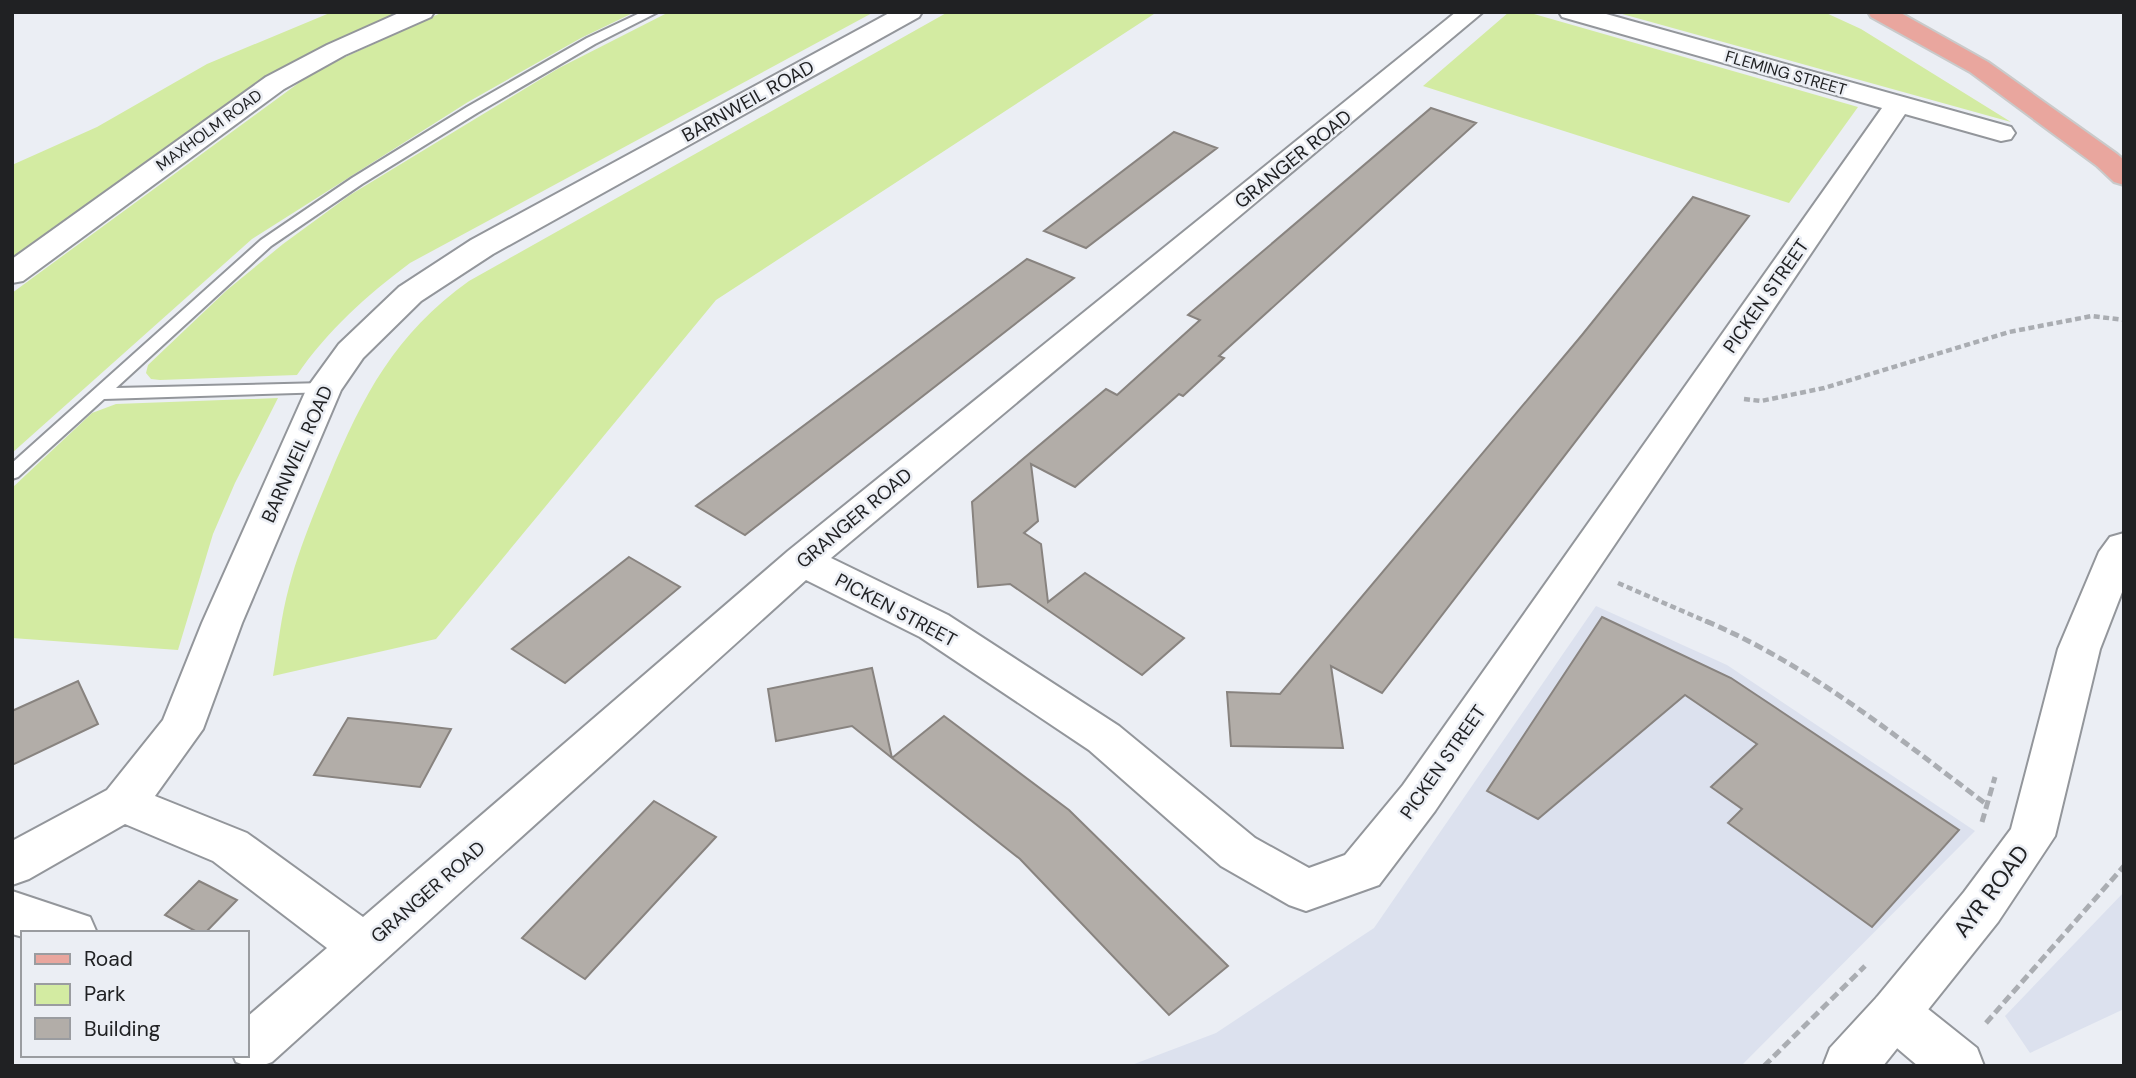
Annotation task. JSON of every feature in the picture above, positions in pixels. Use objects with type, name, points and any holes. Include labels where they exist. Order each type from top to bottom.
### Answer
[{"type":"main road","points":[[1880,12],[1979,67],[2107,160],[2124,176]]},
{"type":"street","name":"MAXHOLM ROAD","points":[[12,274],[275,83],[336,50],[422,12]]},
{"type":"street","name":"BARNWEIL ROAD","points":[[12,865],[123,803],[181,729],[222,623],[324,388],[351,351],[411,294],[482,247],[910,12]]},
{"type":"street","name":"GRANGER ROAD","points":[[257,1049],[365,947],[802,561],[1471,12]]},
{"type":"street","name":"FLEMING STREET","points":[[1571,12],[2001,134]]},
{"type":"street","name":"PICKEN STREET","points":[[802,561],[934,626],[1104,738],[1238,852],[1306,890],[1362,870],[1419,798],[1898,105]]},
{"type":"street","name":"AYR ROAD","points":[[1849,1066],[1895,1014],[1981,907],[2032,836],[2080,649],[2111,598],[2118,552],[2124,547]]},
{"type":"street","points":[[123,803],[230,847],[365,947]]},
{"type":"street","points":[[12,912],[67,931]]},
{"type":"street","points":[[1895,1014],[1955,1063]]},
{"type":"lane","points":[[12,473],[266,243],[357,181],[472,110],[591,41],[652,12]]},
{"type":"lane","points":[[100,394],[324,388]]},
{"type":"path","points":[[1698,394],[1761,401],[1824,388],[2009,332],[2092,316],[2124,320]]},
{"type":"path","points":[[1579,566],[1741,636],[1850,702],[1986,804]]},
{"type":"path","points":[[1981,826],[1999,765]]},
{"type":"path","points":[[1955,1063],[2124,866]]},
{"type":"path","points":[[1764,1066],[1874,958]]},
{"type":"shaded area","points":[[1596,606],[1727,665],[1975,831],[1741,1066],[1129,1066],[1216,1033],[1374,928]]},
{"type":"shaded area","points":[[2124,892],[2124,1009],[2030,1053],[2005,1016]]},
{"type":"green space","points":[[332,12],[401,12],[313,51],[258,82],[12,258],[12,165],[97,127],[207,64]]},
{"type":"green space","points":[[443,12],[635,12],[581,38],[468,102],[252,239],[12,453],[12,293],[315,71]]},
{"type":"green space","points":[[669,12],[874,12],[410,263],[349,314],[297,375],[160,380],[151,379],[146,373],[148,365],[227,290],[283,244],[350,195],[559,68]]},
{"type":"green space","points":[[948,12],[1157,12],[716,300],[436,639],[273,676],[293,573],[329,477],[369,393],[384,368],[421,322],[469,281]]},
{"type":"green space","points":[[1509,12],[1527,12],[1858,107],[1789,203],[1423,86]]},
{"type":"green space","points":[[1615,12],[1824,12],[1861,29],[2011,122]]},
{"type":"green space","points":[[278,398],[235,483],[213,534],[178,650],[12,638],[12,488],[92,413],[116,404]]},
{"type":"building","points":[[1431,108],[1476,123],[1219,356],[1224,358],[1183,396],[1179,394],[1075,487],[1031,464],[1038,521],[1024,533],[1041,544],[1048,602],[1085,573],[1184,638],[1142,675],[1010,584],[978,587],[972,502],[1106,389],[1117,395],[1200,320],[1188,315]]},
{"type":"building","points":[[1174,132],[1217,148],[1086,248],[1044,231]]},
{"type":"building","points":[[1693,197],[1749,216],[1382,693],[1331,666],[1343,748],[1231,746],[1227,692],[1280,694],[1582,335]]},
{"type":"building","points":[[1027,259],[1074,278],[745,535],[696,506]]},
{"type":"building","points":[[629,557],[680,587],[565,683],[512,649]]},
{"type":"building","points":[[1602,617],[1731,678],[1959,830],[1872,927],[1728,823],[1742,809],[1711,787],[1757,744],[1685,695],[1538,819],[1487,791]]},
{"type":"building","points":[[872,668],[892,758],[852,726],[776,741],[768,689]]},
{"type":"building","points":[[78,681],[98,724],[12,765],[12,711]]},
{"type":"building","points":[[944,716],[1069,810],[1228,966],[1169,1015],[1020,859],[892,758]]},
{"type":"building","points":[[348,718],[451,729],[420,787],[314,775]]},
{"type":"building","points":[[654,801],[716,837],[585,979],[522,938]]},
{"type":"building","points":[[199,881],[237,900],[207,931],[195,931],[165,915]]}]
